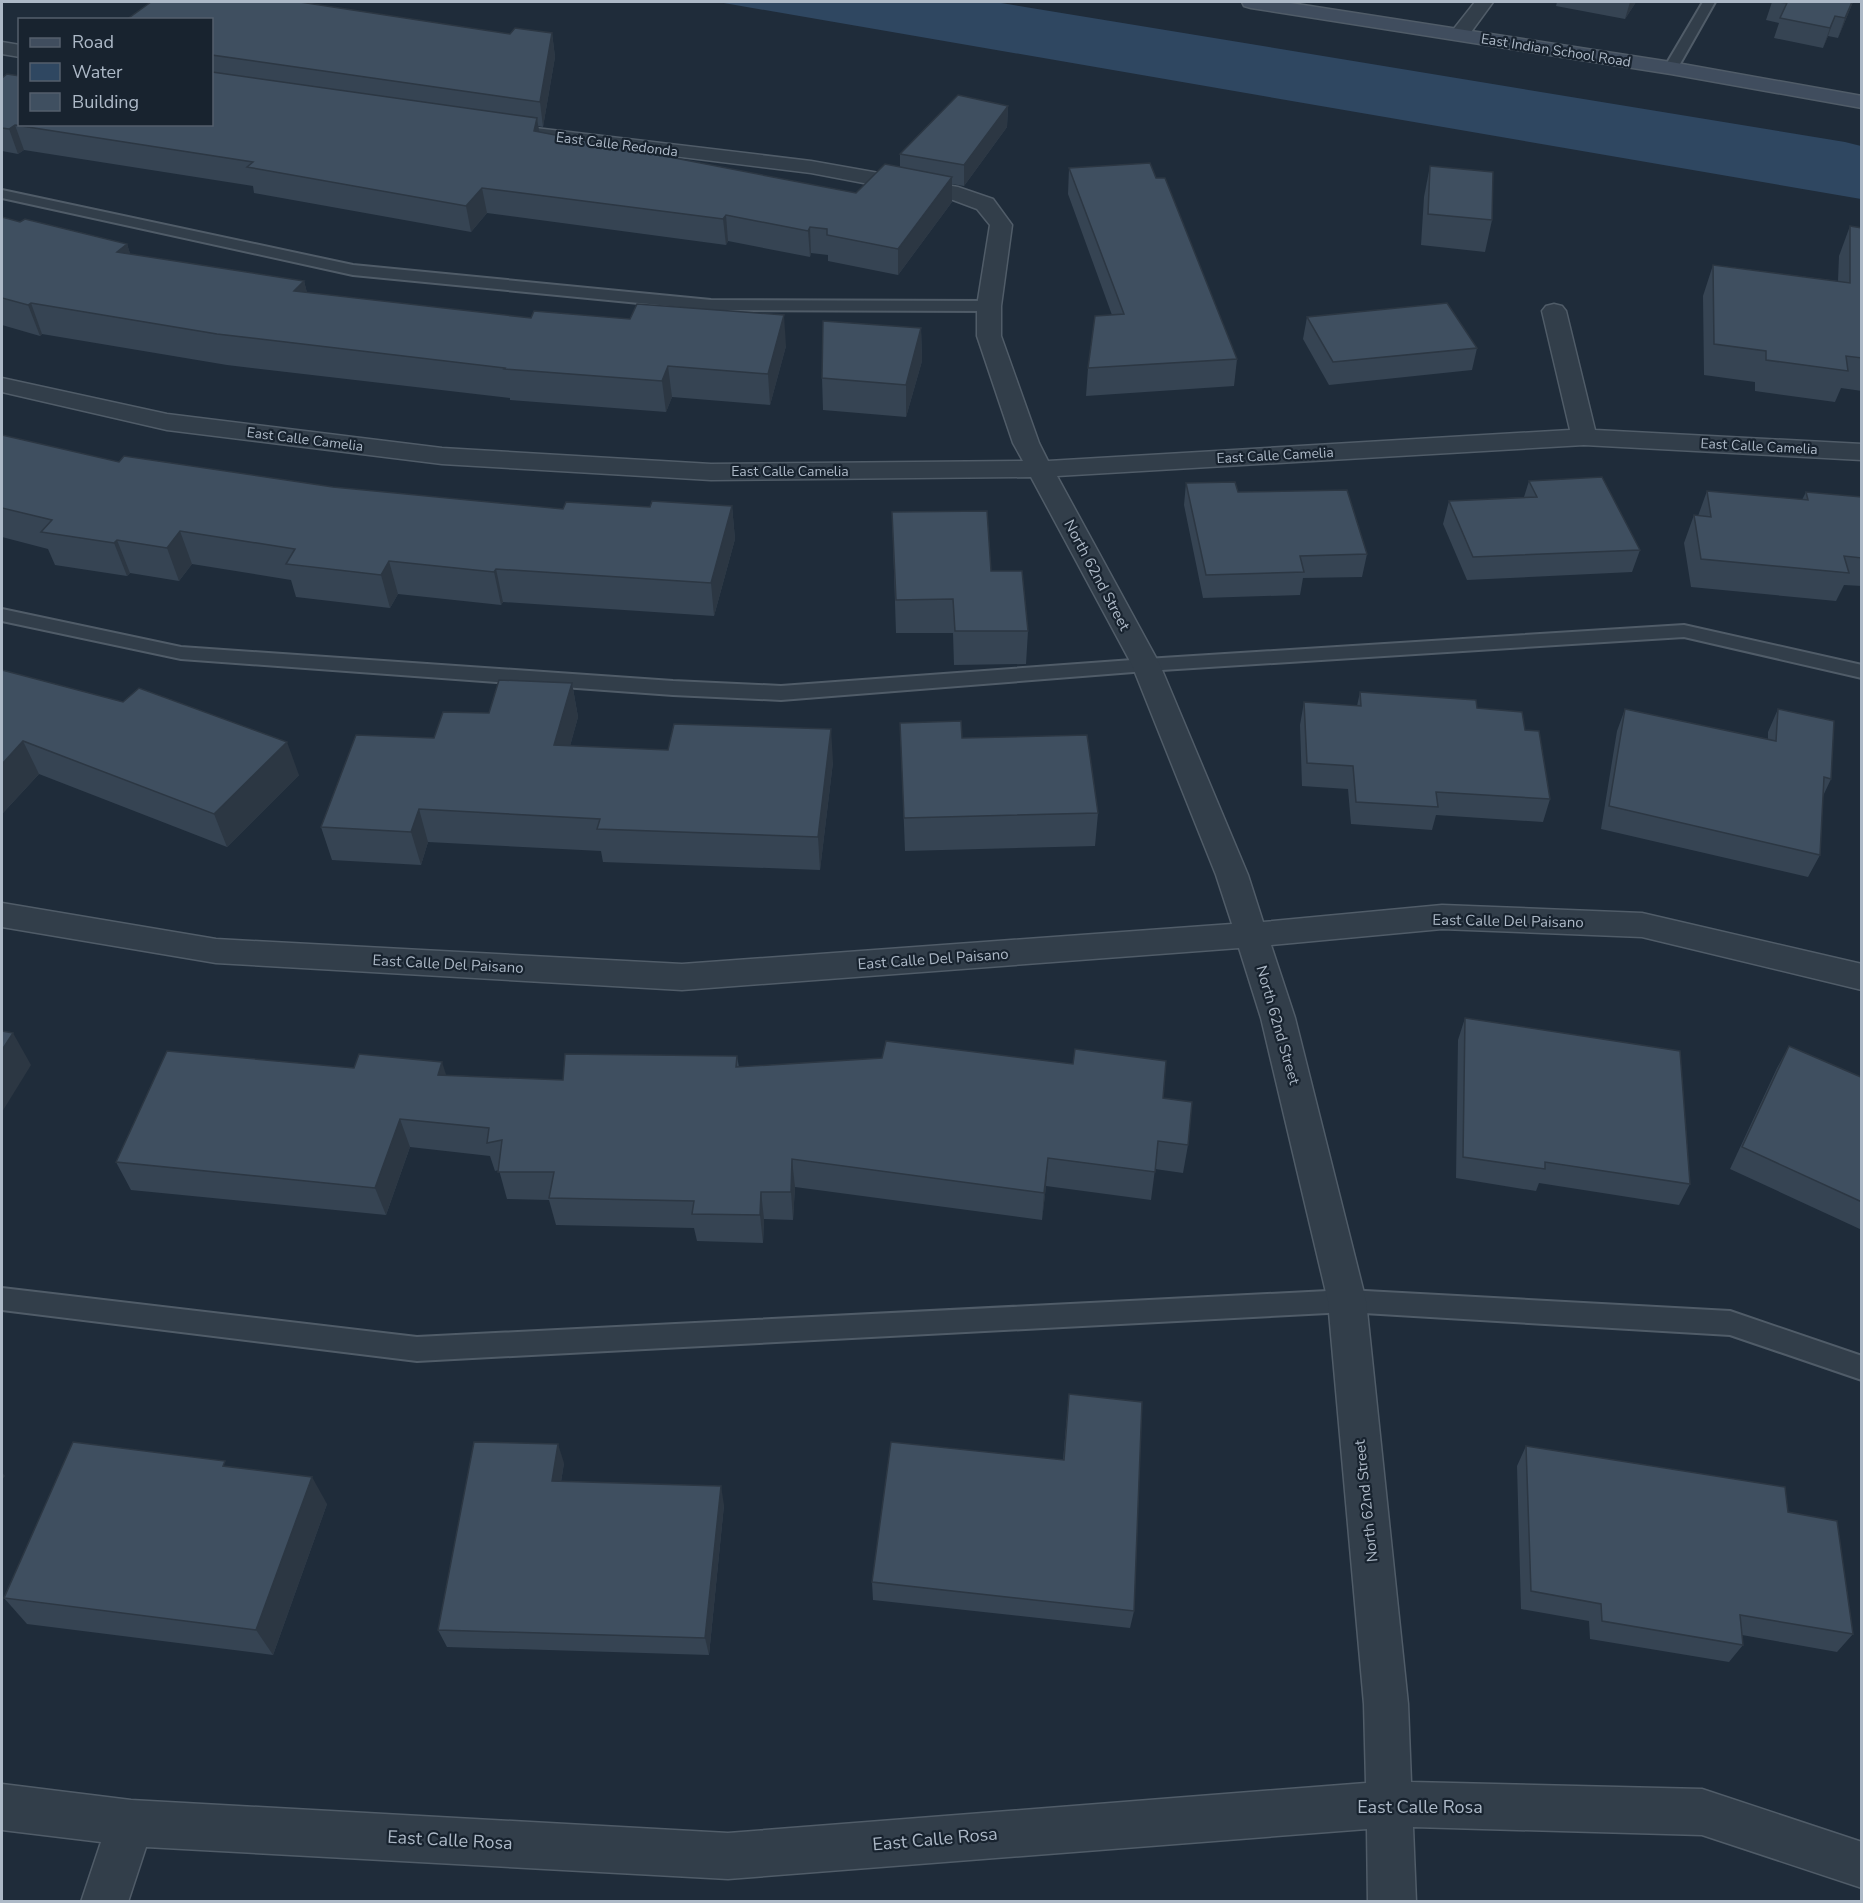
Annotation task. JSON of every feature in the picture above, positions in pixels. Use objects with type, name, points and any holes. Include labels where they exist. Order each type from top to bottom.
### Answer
[{"type":"main road","name":"East Indian School Road","points":[[1258,2],[1671,68],[1862,102]]},
{"type":"street","points":[[1459,34],[1484,2]]},
{"type":"street","points":[[2,48],[18,51]]},
{"type":"street","name":"East Calle Redonda","points":[[502,130],[811,167],[958,194],[985,204]]},
{"type":"street","name":"North 62nd Street","points":[[985,204],[1001,225],[989,306],[989,336],[1026,443],[1146,665],[1233,875],[1278,1018],[1347,1301],[1386,1704],[1392,1902]]},
{"type":"street","points":[[1554,311],[1584,436]]},
{"type":"street","name":"East Calle Camelia","points":[[2,385],[167,422],[441,456],[711,472],[1040,469],[1584,436],[1862,452]]},
{"type":"street","name":"East Calle Del Paisano","points":[[2,915],[216,951],[682,978],[1252,935],[1442,917],[1642,925],[1862,977]]},
{"type":"street","name":"East Calle Rosa","points":[[2,1807],[131,1823],[728,1856],[1389,1804],[1702,1812],[1862,1865]]},
{"type":"street","points":[[104,1902],[131,1823]]},
{"type":"lane","points":[[1671,68],[1709,2]]},
{"type":"lane","points":[[2,194],[353,270],[711,305],[989,306]]},
{"type":"lane","points":[[2,615],[181,653],[673,688],[781,693],[1146,665],[1684,631],[1862,672]]},
{"type":"lane","points":[[2,1299],[417,1349],[1347,1301],[1730,1323],[1862,1368]]},
{"type":"water","points":[[718,2],[995,2],[1845,142],[1861,146],[1861,199]]},
{"type":"building","points":[[151,2],[300,2],[510,34],[515,28],[552,33],[540,102],[213,55],[213,18],[129,18]]},
{"type":"building","points":[[1778,2],[1852,2],[1845,18],[1835,16],[1830,28],[1780,18],[1787,3]]},
{"type":"building","points":[[213,72],[537,118],[534,131],[856,193],[885,164],[952,177],[898,249],[827,235],[827,229],[810,227],[808,231],[726,215],[723,219],[482,188],[466,206],[247,167],[253,162],[21,126],[213,126]]},
{"type":"building","points":[[7,74],[18,76],[18,125],[9,129],[2,128],[2,78]]},
{"type":"building","points":[[958,95],[1008,106],[964,165],[900,154]]},
{"type":"building","points":[[1150,163],[1156,178],[1165,178],[1237,359],[1088,368],[1095,316],[1124,314],[1069,168]]},
{"type":"building","points":[[1430,166],[1493,172],[1492,220],[1428,214]]},
{"type":"building","points":[[2,217],[20,222],[25,219],[127,244],[117,252],[304,281],[294,291],[531,318],[534,311],[630,319],[637,304],[784,315],[768,374],[668,366],[662,381],[504,369],[217,334],[31,303],[28,305],[2,298]]},
{"type":"building","points":[[1850,226],[1862,228],[1862,358],[1846,356],[1848,371],[1766,360],[1766,351],[1714,344],[1713,265],[1850,283]]},
{"type":"building","points":[[1447,303],[1477,348],[1333,362],[1307,317]]},
{"type":"building","points":[[823,321],[921,328],[906,385],[822,378]]},
{"type":"building","points":[[2,435],[119,462],[124,456],[333,487],[563,509],[566,502],[650,507],[652,501],[732,506],[711,583],[496,569],[494,572],[389,561],[381,575],[286,564],[295,549],[180,531],[167,548],[41,532],[52,520],[2,508]]},
{"type":"building","points":[[1602,477],[1640,550],[1473,557],[1449,501],[1537,497],[1529,481]]},
{"type":"building","points":[[1235,482],[1238,492],[1347,490],[1367,554],[1300,556],[1304,572],[1206,575],[1186,483]]},
{"type":"building","points":[[1707,491],[1808,500],[1806,492],[1862,497],[1862,558],[1844,556],[1849,573],[1701,559],[1694,515],[1711,517]]},
{"type":"building","points":[[987,511],[991,571],[1022,571],[1028,631],[955,631],[953,599],[896,600],[892,512]]},
{"type":"building","points":[[2,670],[123,702],[139,688],[287,742],[214,814],[23,741],[2,764]]},
{"type":"building","points":[[499,680],[572,683],[554,745],[668,750],[674,724],[831,729],[818,837],[597,829],[600,819],[419,809],[411,832],[321,827],[356,735],[434,738],[443,712],[489,713]]},
{"type":"building","points":[[1360,692],[1476,700],[1477,708],[1522,712],[1525,730],[1539,731],[1550,799],[1436,792],[1438,807],[1356,802],[1353,766],[1307,763],[1304,702],[1361,706]]},
{"type":"building","points":[[1625,709],[1776,741],[1778,709],[1834,721],[1831,779],[1824,777],[1820,855],[1609,806]]},
{"type":"building","points":[[961,721],[962,738],[1087,735],[1098,813],[904,818],[900,723]]},
{"type":"building","points":[[1465,1018],[1680,1051],[1690,1184],[1545,1162],[1545,1169],[1463,1157]]},
{"type":"building","points":[[2,1031],[13,1033],[2,1050]]},
{"type":"building","points":[[886,1041],[1073,1064],[1075,1049],[1166,1061],[1163,1098],[1192,1102],[1188,1145],[1158,1141],[1155,1172],[1048,1158],[1044,1193],[792,1159],[791,1192],[761,1192],[760,1215],[692,1214],[694,1201],[549,1198],[554,1172],[498,1172],[502,1140],[487,1143],[489,1128],[400,1119],[375,1188],[116,1162],[167,1051],[354,1068],[359,1054],[442,1062],[438,1075],[563,1080],[565,1054],[737,1056],[736,1067],[882,1058]]},
{"type":"building","points":[[1789,1046],[1862,1076],[1862,1202],[1742,1147]]},
{"type":"building","points":[[1069,1394],[1142,1402],[1134,1611],[872,1582],[891,1442],[1064,1460]]},
{"type":"building","points":[[73,1442],[225,1461],[223,1466],[312,1477],[256,1630],[4,1598]]},
{"type":"building","points":[[474,1442],[558,1444],[552,1481],[721,1486],[705,1638],[438,1630]]},
{"type":"building","points":[[1526,1446],[1785,1487],[1788,1512],[1837,1521],[1853,1634],[1740,1615],[1743,1645],[1602,1621],[1601,1604],[1531,1591]]}]
